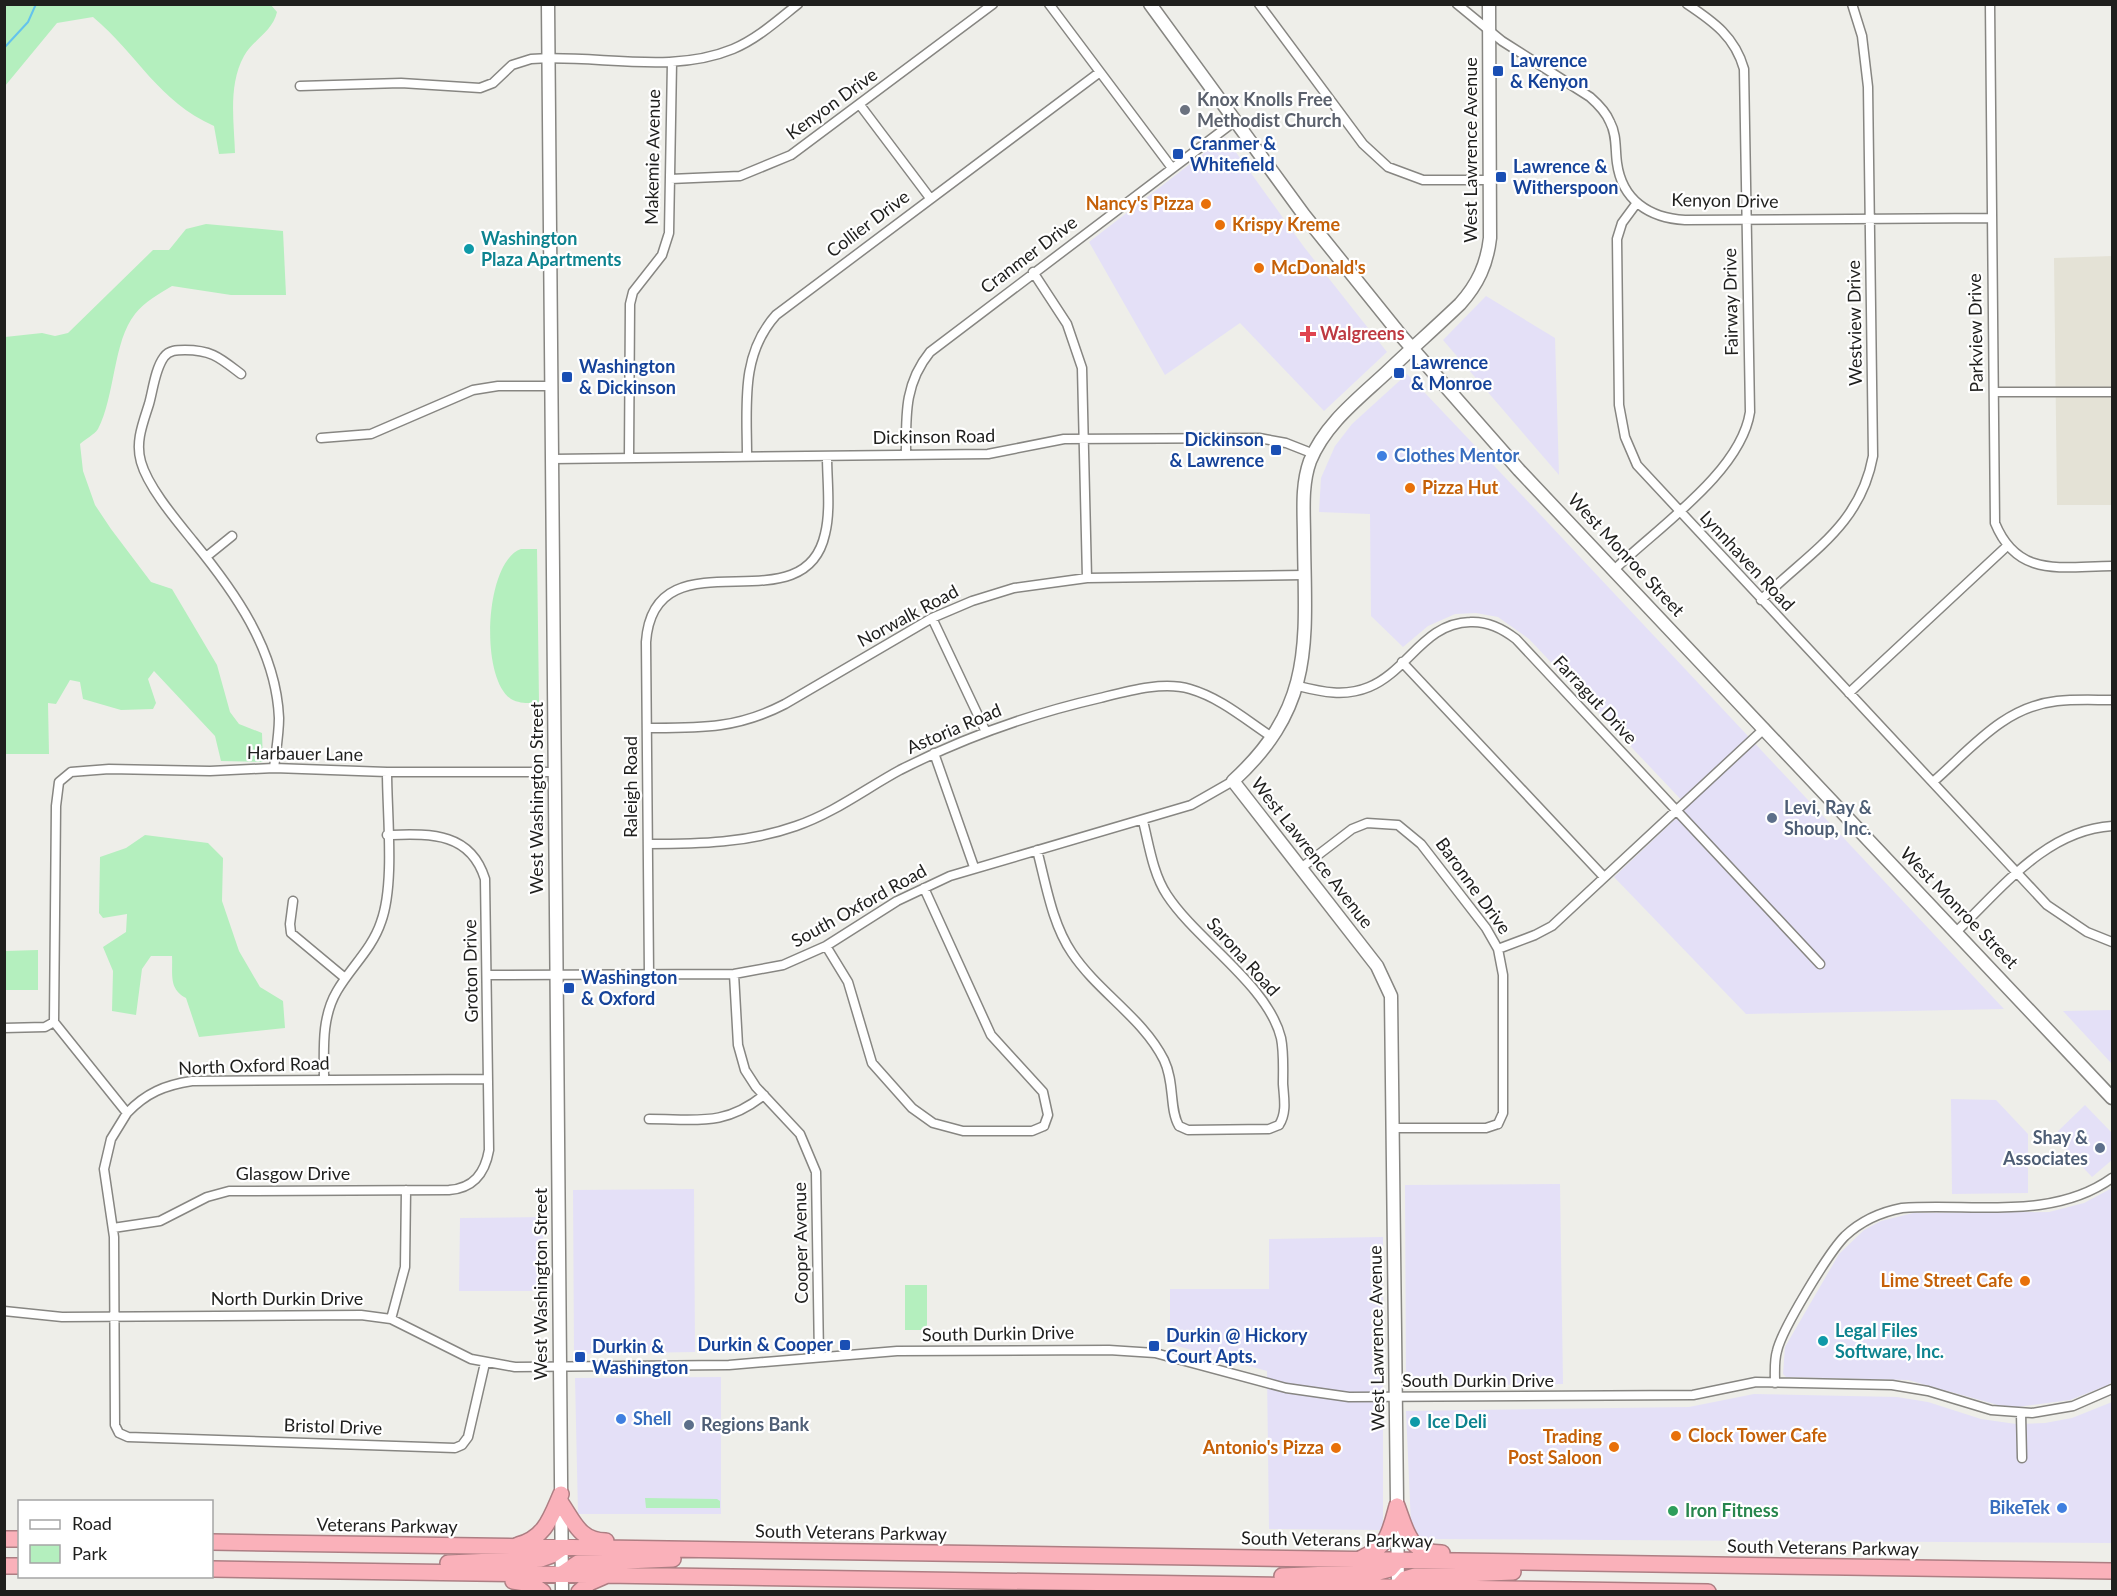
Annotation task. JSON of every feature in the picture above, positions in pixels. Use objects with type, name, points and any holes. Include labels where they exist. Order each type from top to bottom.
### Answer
[{"type":"highway","points":[[510,1547],[533,1540],[542,1532],[561,1499],[581,1533],[592,1540],[682,1543],[710,1550]]},
{"type":"highway","points":[[1358,1560],[1385,1543],[1397,1506]]},
{"type":"highway","points":[[1397,1506],[1411,1540],[1421,1550],[1429,1553],[1541,1556],[1555,1563]]},
{"type":"highway","name":"Veterans Parkway","points":[[213,1542],[561,1548]]},
{"type":"highway","points":[[352,1571],[395,1565],[541,1559],[561,1548]]},
{"type":"highway","name":"South Veterans Parkway","points":[[561,1548],[2112,1571]]},
{"type":"highway","points":[[561,1574],[570,1566],[581,1563],[808,1551]]},
{"type":"highway","points":[[1172,1584],[1205,1577],[1379,1572],[1390,1569],[1397,1561]]},
{"type":"highway","points":[[1398,1589],[1405,1579],[1415,1576],[1607,1570],[1633,1564]]},
{"type":"highway","points":[[213,1569],[1172,1584],[1260,1588],[1708,1592]]},
{"type":"highway","points":[[424,1572],[447,1579],[522,1581],[543,1592]]},
{"type":"highway","points":[[579,1592],[588,1583],[611,1575]]},
{"type":"street","name":"West Washington Street","points":[[548,4],[561,1592]]},
{"type":"street","points":[[300,86],[390,83],[480,88],[493,83],[518,62],[549,58],[672,62],[706,58],[736,48],[798,4]]},
{"type":"street","name":"Kenyon Drive","points":[[670,179],[725,178],[765,167],[791,155],[993,4]]},
{"type":"street","points":[[1050,4],[1172,168]]},
{"type":"street","name":"West Monroe Street","points":[[1150,4],[1317,231],[1413,349],[1519,470],[1615,569],[2112,1098]]},
{"type":"street","points":[[1259,4],[1364,144],[1378,159],[1398,172],[1422,180],[1490,180]]},
{"type":"street","points":[[1457,4],[1489,31],[1590,97],[1601,108],[1614,131],[1619,177],[1636,204]]},
{"type":"street","name":"West Lawrence Avenue","points":[[1398,1589],[1391,996],[1377,966],[1233,781],[1255,760],[1272,737],[1289,708],[1298,686],[1305,641],[1304,492],[1314,454],[1336,420],[1460,304],[1477,282],[1488,253],[1489,4]]},
{"type":"street","name":"Fairway Drive","points":[[1615,569],[1719,472],[1747,430],[1750,412],[1745,82],[1741,59],[1730,38],[1708,18],[1687,4]]},
{"type":"street","name":"Westview Drive","points":[[1761,600],[1845,522],[1864,491],[1870,473],[1874,441],[1867,68],[1852,4]]},
{"type":"street","name":"Parkview Drive","points":[[1990,4],[1994,507],[1995,523],[2006,547]]},
{"type":"street","name":"Makemie Avenue","points":[[629,457],[630,303],[633,292],[656,264],[666,245],[669,233],[672,62]]},
{"type":"street","name":"Collier Drive","points":[[747,456],[748,370],[758,341],[769,323],[789,303],[1100,72]]},
{"type":"street","points":[[860,105],[930,198]]},
{"type":"street","name":"Cranmer Drive","points":[[906,454],[906,408],[913,377],[921,362],[960,327],[1235,121]]},
{"type":"street","name":"Kenyon Drive","points":[[1636,204],[1649,212],[1674,219],[1991,218]]},
{"type":"street","name":"Lynnhaven Road","points":[[1636,204],[1622,223],[1617,238],[1620,422],[1637,465],[2018,874],[2059,915],[2087,932],[2112,942]]},
{"type":"street","points":[[1033,272],[1056,304],[1076,347],[1084,387],[1087,578]]},
{"type":"street","points":[[242,374],[207,351],[170,352],[161,364],[140,435],[140,458],[145,473],[176,519],[245,611],[271,671],[279,719],[274,768]]},
{"type":"street","points":[[321,438],[371,434],[473,390],[552,386]]},
{"type":"street","points":[[1994,392],[2112,392]]},
{"type":"street","name":"Dickinson Road","points":[[552,459],[988,454],[1042,442],[1085,438],[1259,438],[1286,443],[1314,454]]},
{"type":"street","name":"Raleigh Road","points":[[649,974],[647,632],[660,603],[677,589],[697,583],[773,581],[801,570],[815,556],[825,535],[827,456]]},
{"type":"street","points":[[206,557],[232,536]]},
{"type":"street","points":[[1849,693],[2006,547],[2034,564],[2112,566]]},
{"type":"street","name":"Norwalk Road","points":[[648,728],[726,726],[768,713],[932,618],[972,601],[1014,588],[1087,578],[1304,575]]},
{"type":"street","points":[[932,618],[985,730]]},
{"type":"street","name":"Farragut Drive","points":[[1298,686],[1325,693],[1354,692],[1378,683],[1435,632],[1448,625],[1486,623],[1508,632],[1820,964]]},
{"type":"street","points":[[1402,662],[1604,877]]},
{"type":"street","name":"Astoria Road","points":[[648,844],[734,841],[783,831],[819,817],[934,753],[985,730],[1055,708],[1128,692],[1170,687],[1188,688],[1214,697],[1272,737]]},
{"type":"street","points":[[1933,782],[1985,733],[2012,715],[2058,701],[2112,700]]},
{"type":"street","points":[[1498,949],[1552,926],[1765,728]]},
{"type":"street","points":[[934,753],[974,867]]},
{"type":"street","name":"Harbauer Lane","points":[[54,1022],[54,850],[59,782],[71,772],[79,770],[210,771],[274,768],[387,772],[555,772]]},
{"type":"street","points":[[324,1080],[326,1021],[330,1006],[345,978],[373,942],[385,912],[387,772]]},
{"type":"street","name":"South Oxford Road","points":[[557,975],[734,974],[783,965],[826,946],[862,921],[924,888],[974,867],[1143,821],[1206,799],[1233,781]]},
{"type":"street","name":"Sarona Road","points":[[1037,850],[1065,944],[1159,1052],[1171,1078],[1176,1129],[1282,1128],[1283,1060],[1281,1039],[1275,1021],[1260,999],[1167,895],[1156,869],[1143,821]]},
{"type":"street","name":"Baronne Drive","points":[[1301,868],[1360,824],[1376,822],[1398,825],[1421,844],[1486,928],[1498,949],[1503,975],[1503,1113],[1501,1127],[1393,1128]]},
{"type":"street","points":[[1956,932],[2046,849],[2068,835],[2112,826]]},
{"type":"street","name":"Groton Drive","points":[[387,835],[429,835],[447,838],[464,847],[482,869],[486,891],[489,1149],[484,1169],[477,1179]]},
{"type":"street","points":[[826,946],[848,982],[873,1063],[912,1108],[933,1123],[963,1131],[1047,1129],[1048,1115],[1043,1092],[991,1035],[924,888]]},
{"type":"street","points":[[293,901],[291,933],[345,978]]},
{"type":"street","name":"Cooper Avenue","points":[[734,974],[741,1057],[750,1078],[800,1134],[816,1172],[819,1357]]},
{"type":"street","points":[[487,975],[557,975]]},
{"type":"street","points":[[4,1028],[45,1027],[54,1022],[127,1113]]},
{"type":"street","name":"North Oxford Road","points":[[116,1436],[113,1228],[104,1170],[111,1139],[127,1113],[151,1093],[180,1082],[488,1079]]},
{"type":"street","points":[[649,1119],[728,1117],[747,1109],[764,1095]]},
{"type":"street","points":[[1775,1383],[1778,1347],[1797,1312],[1832,1251],[1846,1236],[1865,1222],[1881,1213],[1902,1208],[2046,1205],[2080,1196],[2112,1178]]},
{"type":"street","name":"Glasgow Drive","points":[[113,1228],[160,1221],[207,1197],[229,1191],[456,1189],[477,1179]]},
{"type":"street","points":[[391,1319],[405,1267],[406,1190]]},
{"type":"street","name":"North Durkin Drive","points":[[4,1311],[62,1317],[361,1315],[391,1319],[484,1364],[514,1367],[560,1366]]},
{"type":"street","name":"South Durkin Drive","points":[[560,1366],[729,1365],[897,1351],[1118,1350],[1187,1360],[1273,1385],[1313,1393],[1395,1398],[1693,1395],[1746,1383],[1905,1386],[1991,1410],[2021,1413],[2073,1406],[2112,1389]]},
{"type":"street","name":"Bristol Drive","points":[[116,1436],[465,1448],[484,1364]]},
{"type":"street","points":[[2021,1413],[2022,1458]]},
{"type":"shaded area","points":[[1225,137],[1304,247],[1387,352],[1324,411],[1240,323],[1165,375],[1089,242]]},
{"type":"shaded area","points":[[2112,256],[2112,505],[2057,505],[2054,258]]},
{"type":"shaded area","points":[[1486,296],[1555,338],[1559,475],[1443,340]]},
{"type":"shaded area","points":[[1407,374],[2004,1009],[1746,1014],[1614,877],[1688,807],[1529,639],[1498,617],[1476,613],[1455,614],[1428,626],[1403,647],[1371,616],[1370,514],[1319,512],[1321,478],[1335,446],[1352,424]]},
{"type":"shaded area","points":[[2112,1010],[2112,1064],[2063,1011]]},
{"type":"shaded area","points":[[1951,1099],[1996,1100],[2028,1134],[2028,1193],[1952,1194]]},
{"type":"shaded area","points":[[2085,1105],[2112,1133],[2112,1160],[2092,1177],[2053,1136]]},
{"type":"shaded area","points":[[1560,1184],[1563,1384],[1406,1386],[1405,1185]]},
{"type":"shaded area","points":[[2112,1188],[2112,1382],[2108,1385],[2070,1400],[2017,1407],[1998,1405],[1908,1380],[1786,1377],[1783,1374],[1785,1347],[1839,1254],[1864,1230],[1881,1221],[1913,1213],[2049,1212],[2084,1203]]},
{"type":"shaded area","points":[[694,1189],[695,1352],[574,1354],[573,1190]]},
{"type":"shaded area","points":[[543,1217],[543,1291],[459,1291],[460,1218]]},
{"type":"shaded area","points":[[1383,1237],[1383,1530],[1269,1529],[1267,1371],[1170,1344],[1170,1289],[1269,1289],[1269,1239]]},
{"type":"shaded area","points":[[721,1377],[721,1514],[578,1514],[575,1378]]},
{"type":"shaded area","points":[[1754,1394],[1897,1397],[1928,1402],[1981,1419],[2016,1424],[2045,1423],[2072,1418],[2112,1402],[2112,1543],[1419,1539],[1411,1525],[1406,1411],[1689,1407]]},
{"type":"green space","points":[[4,5],[271,5],[277,12],[275,19],[244,56],[236,79],[233,103],[235,153],[219,154],[214,126],[195,116],[163,91],[93,17],[57,23],[5,86]]},
{"type":"green space","points":[[206,224],[283,231],[286,295],[231,295],[172,286],[152,298],[135,314],[128,325],[118,354],[104,416],[98,429],[80,444],[83,471],[95,505],[151,582],[172,589],[217,665],[230,712],[239,724],[262,733],[263,762],[221,761],[215,736],[154,671],[148,679],[156,703],[153,709],[121,710],[83,699],[80,682],[70,680],[56,704],[48,703],[49,754],[5,754],[5,337],[42,333],[55,336],[68,333],[153,250],[169,250],[186,229]]},
{"type":"green space","points":[[521,549],[537,549],[539,703],[511,699],[501,687],[494,668],[491,645],[494,596],[500,574],[509,558]]},
{"type":"green space","points":[[145,835],[208,843],[223,858],[222,901],[239,951],[260,987],[283,1001],[285,1028],[199,1037],[186,998],[176,990],[174,985],[172,956],[151,956],[142,969],[136,1015],[112,1011],[113,971],[103,947],[126,932],[127,914],[103,918],[99,913],[100,857],[126,848]]},
{"type":"green space","points":[[38,950],[38,990],[5,990],[5,951]]},
{"type":"green space","points":[[905,1285],[927,1285],[927,1330],[905,1330]]},
{"type":"green space","points":[[645,1498],[717,1499],[720,1501],[720,1508],[646,1508]]},
{"type":"waterway","points":[[4,48],[28,22],[36,4]]},
{"type":"place","name":"Lawrence & Kenyon","points":[[1498,71]]},
{"type":"place","name":"Knox Knolls Free Methodist Church","points":[[1185,110]]},
{"type":"place","name":"Cranmer & Whitefield","points":[[1178,154]]},
{"type":"place","name":"Lawrence & Witherspoon","points":[[1501,177]]},
{"type":"place","name":"Nancy's Pizza","points":[[1206,204]]},
{"type":"place","name":"Krispy Kreme","points":[[1220,225]]},
{"type":"place","name":"Washington Plaza Apartments","points":[[469,249]]},
{"type":"place","name":"McDonald's","points":[[1259,268]]},
{"type":"place","name":"Walgreens","points":[[1308,334]]},
{"type":"place","name":"Lawrence & Monroe","points":[[1399,373]]},
{"type":"place","name":"Washington & Dickinson","points":[[567,377]]},
{"type":"place","name":"Dickinson & Lawrence","points":[[1276,450]]},
{"type":"place","name":"Clothes Mentor","points":[[1382,456]]},
{"type":"place","name":"Pizza Hut","points":[[1410,488]]},
{"type":"place","name":"Levi, Ray & Shoup, Inc.","points":[[1772,818]]},
{"type":"place","name":"Washington & Oxford","points":[[569,988]]},
{"type":"place","name":"Shay & Associates","points":[[2100,1148]]},
{"type":"place","name":"Lime Street Cafe","points":[[2025,1281]]},
{"type":"place","name":"Legal Files Software, Inc.","points":[[1823,1341]]},
{"type":"place","name":"Durkin & Cooper","points":[[845,1345]]},
{"type":"place","name":"Durkin @ Hickory Court Apts.","points":[[1154,1346]]},
{"type":"place","name":"Durkin & Washington","points":[[580,1357]]},
{"type":"place","name":"Shell","points":[[621,1419]]},
{"type":"place","name":"Ice Deli","points":[[1415,1422]]},
{"type":"place","name":"Regions Bank","points":[[689,1425]]},
{"type":"place","name":"Clock Tower Cafe","points":[[1676,1436]]},
{"type":"place","name":"Trading Post Saloon","points":[[1614,1447]]},
{"type":"place","name":"Antonio's Pizza","points":[[1336,1448]]},
{"type":"place","name":"BikeTek","points":[[2062,1508]]},
{"type":"place","name":"Iron Fitness","points":[[1673,1511]]}]
